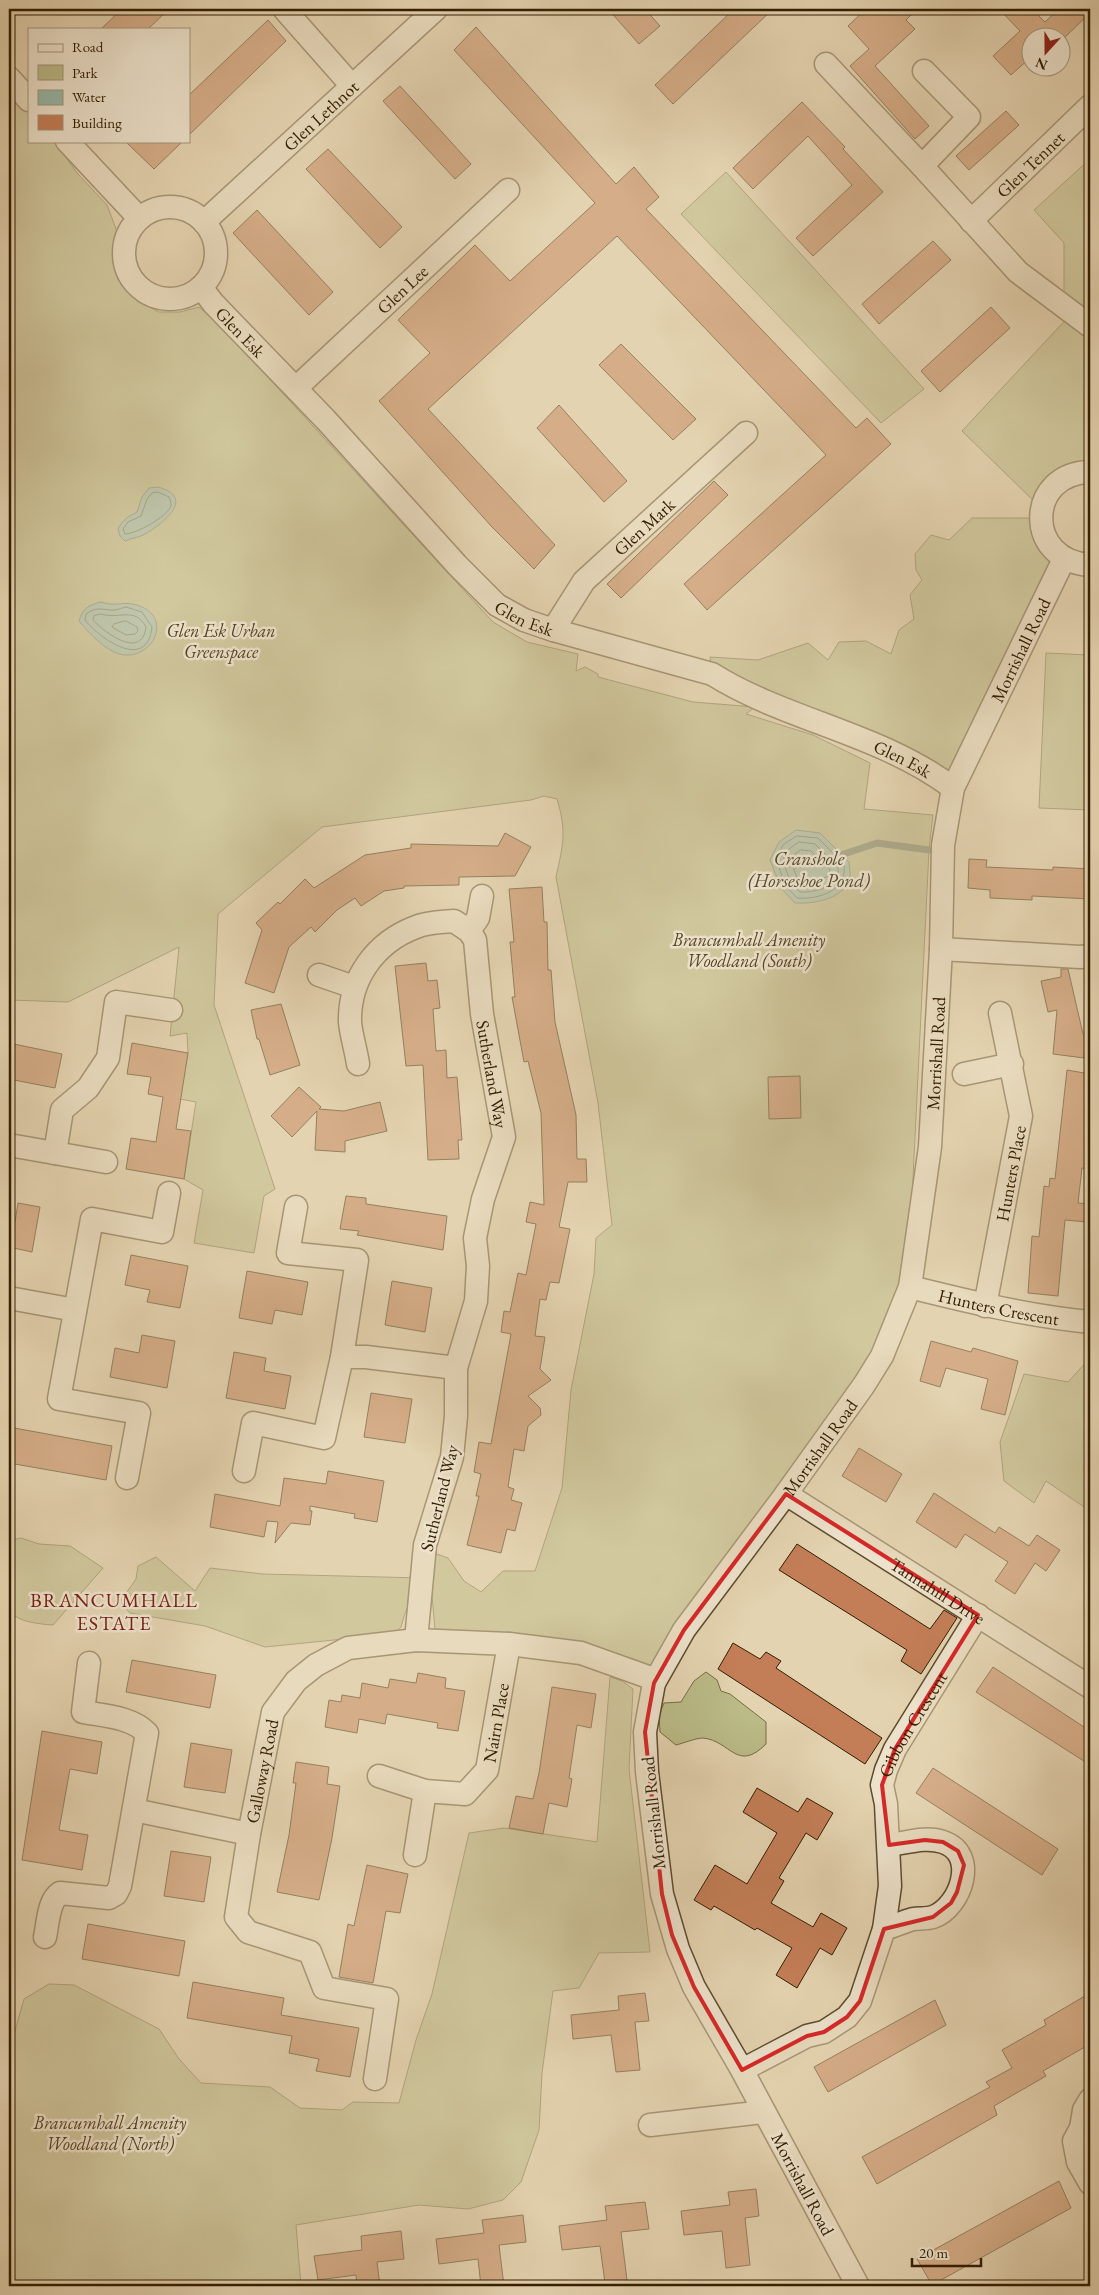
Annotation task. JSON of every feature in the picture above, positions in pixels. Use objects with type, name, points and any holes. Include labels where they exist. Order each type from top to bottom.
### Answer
[{"type":"street","points":[[284,9],[352,86]]},
{"type":"street","name":"Glen Lethnot","points":[[204,222],[436,9]]},
{"type":"street","points":[[826,64],[1018,272],[1090,326]]},
{"type":"street","points":[[922,166],[969,117],[924,71]]},
{"type":"street","points":[[9,78],[28,99]]},
{"type":"street","name":"Glen Tennet","points":[[971,221],[1090,106]]},
{"type":"street","points":[[68,142],[139,218]]},
{"type":"street","name":"Glen Lee","points":[[296,388],[508,190]]},
{"type":"street","points":[[165,207],[190,212],[204,222],[212,233],[216,245],[216,257],[211,273],[201,287],[189,295],[168,299],[147,294],[136,285],[128,272],[124,258],[124,244],[129,230],[139,218],[151,210],[165,207]]},
{"type":"street","name":"Glen Esk","points":[[201,287],[213,303],[326,420],[456,565],[497,605],[524,620],[553,630],[712,674],[734,688],[870,742],[928,770],[953,788]]},
{"type":"street","name":"Glen Mark","points":[[553,630],[584,581],[746,432]]},
{"type":"street","points":[[1090,472],[1078,473],[1065,478],[1052,488],[1042,509],[1042,531],[1053,550],[1064,559],[1077,564],[1090,565]]},
{"type":"street","name":"Morrishall Road","points":[[858,2286],[742,2070],[694,1987],[672,1934],[662,1894],[647,1772],[645,1732],[654,1683],[684,1630],[786,1494],[882,1356],[910,1287],[930,1147],[941,949],[944,845],[953,788],[1064,559]]},
{"type":"street","points":[[358,1064],[350,1022],[354,987],[362,970],[389,940],[417,926],[454,921],[469,931],[478,918],[482,896]]},
{"type":"street","name":"Sutherland Way","points":[[416,1640],[426,1545],[452,1457],[456,1416],[456,1368],[476,1301],[478,1266],[475,1238],[483,1199],[504,1137],[482,1014],[476,940],[469,931]]},
{"type":"street","points":[[941,949],[1090,956]]},
{"type":"street","points":[[319,975],[354,987]]},
{"type":"street","points":[[55,1152],[62,1110],[88,1088],[108,1058],[116,1002],[172,1010]]},
{"type":"street","name":"Hunters Place","points":[[985,1306],[1021,1116],[1012,1064],[1000,1013]]},
{"type":"street","points":[[964,1074],[1012,1064]]},
{"type":"street","points":[[9,1145],[106,1162]]},
{"type":"street","points":[[127,1478],[139,1414],[60,1399],[92,1218],[162,1232],[169,1193]]},
{"type":"street","points":[[244,1471],[253,1423],[324,1438],[342,1357],[357,1260],[288,1253],[296,1207]]},
{"type":"street","name":"Hunters Crescent","points":[[910,1287],[985,1306],[1090,1322]]},
{"type":"street","points":[[9,1298],[75,1310]]},
{"type":"street","points":[[342,1357],[456,1368]]},
{"type":"street","name":"Tannahill Drive","points":[[786,1494],[1090,1687]]},
{"type":"street","name":"Gibbon Crescent","points":[[742,2070],[807,2036],[824,2032],[847,2017],[860,2001],[884,1929],[890,1886],[889,1845],[882,1786],[886,1770],[900,1740],[978,1615]]},
{"type":"street","name":"Galloway Road","points":[[374,2079],[387,2000],[324,1988],[310,1952],[248,1932],[236,1916],[249,1834],[273,1712],[296,1681],[316,1666],[348,1648],[416,1640],[509,1644],[581,1653],[651,1678],[654,1683]]},
{"type":"street","name":"Nairn Place","points":[[379,1776],[425,1791],[465,1794],[487,1770],[509,1644]]},
{"type":"street","points":[[45,1937],[55,1896],[60,1893],[109,1898],[116,1894],[123,1873],[147,1733],[142,1728],[126,1720],[83,1712],[90,1663]]},
{"type":"street","points":[[415,1855],[425,1791]]},
{"type":"street","points":[[134,1810],[249,1834]]},
{"type":"street","points":[[884,1929],[914,1919],[933,1917],[951,1903],[962,1880],[964,1865],[958,1851],[943,1842],[925,1840],[889,1845]]},
{"type":"street","points":[[1090,2100],[1084,2110],[1081,2128],[1074,2141],[1078,2162],[1090,2183]]},
{"type":"street","points":[[650,2125],[764,2112]]},
{"type":"highlighted area","points":[[786,1494],[978,1615],[895,1749],[882,1785],[889,1845],[925,1840],[943,1842],[958,1851],[964,1865],[957,1892],[951,1903],[933,1917],[884,1929],[860,2001],[847,2017],[824,2032],[807,2036],[742,2070],[694,1987],[672,1935],[662,1894],[645,1732],[654,1683],[684,1630]]},
{"type":"green space","points":[[9,88],[28,111],[28,142],[55,142],[78,174],[107,205],[118,234],[113,258],[118,280],[138,301],[159,312],[180,312],[199,307],[221,326],[493,622],[527,642],[578,654],[576,671],[585,667],[598,674],[598,677],[693,702],[755,707],[746,714],[813,735],[870,763],[864,809],[933,815],[929,850],[911,1219],[893,1327],[654,1683],[581,1653],[436,1641],[428,1551],[448,1558],[464,1581],[481,1592],[503,1571],[535,1571],[562,1488],[571,1390],[594,1274],[596,1238],[612,1225],[598,1103],[556,877],[563,838],[562,821],[557,799],[544,796],[531,800],[322,827],[218,914],[214,1005],[275,1189],[264,1196],[254,1253],[194,1243],[203,1190],[184,1179],[196,1102],[180,1099],[188,1053],[187,1033],[170,1036],[179,947],[68,1002],[9,1000]]},
{"type":"green space","points":[[1090,159],[1090,472],[1042,509],[962,431],[1072,313],[1064,305],[1064,243],[1034,210]]},
{"type":"green space","points":[[726,172],[924,389],[881,423],[681,214]]},
{"type":"green space","points":[[972,518],[1041,518],[1059,556],[953,788],[712,674],[710,657],[758,660],[808,643],[828,660],[839,642],[866,641],[891,654],[899,630],[914,619],[910,595],[922,580],[916,570],[915,554],[931,535],[949,540]]},
{"type":"green space","points":[[1046,653],[1090,655],[1090,810],[1039,808]]},
{"type":"green space","points":[[1090,1358],[1090,1511],[1046,1481],[1034,1503],[1004,1481],[1000,1442],[1024,1374],[1068,1382]]},
{"type":"green space","points":[[21,1538],[39,1544],[70,1546],[103,1568],[53,1625],[23,1620],[9,1611],[9,1543],[12,1540]]},
{"type":"green space","points":[[156,1557],[195,1591],[210,1568],[263,1574],[422,1578],[405,1613],[401,1627],[387,1642],[354,1638],[265,1647],[205,1626],[130,1613],[120,1602],[136,1579],[138,1566]]},
{"type":"green space","points":[[706,1672],[717,1680],[721,1691],[730,1694],[766,1722],[766,1744],[756,1752],[748,1756],[741,1756],[713,1740],[703,1738],[676,1745],[660,1732],[659,1715],[664,1703],[681,1702],[694,1681]]},
{"type":"green space","name":"Brancumhall Amenity Woodland (North)","points":[[610,1677],[622,1681],[633,1689],[629,1769],[650,1952],[599,1953],[579,1988],[553,1991],[542,2073],[539,2130],[521,2182],[503,2200],[468,2209],[419,2205],[296,2225],[301,2286],[9,2286],[9,2052],[24,1999],[49,1984],[74,1985],[159,2029],[179,2059],[201,2083],[270,2087],[300,2108],[342,2110],[353,2102],[399,2103],[416,2040],[432,1994],[469,1833],[504,1828],[597,1842]]},
{"type":"water","points":[[158,487],[169,491],[175,497],[176,503],[169,516],[142,536],[125,541],[120,536],[118,529],[126,519],[137,512],[142,497],[149,488]]},
{"type":"water","points":[[101,602],[136,605],[151,613],[156,620],[157,628],[155,637],[150,644],[144,650],[135,654],[125,655],[112,651],[99,642],[79,621],[82,613],[87,608]]},
{"type":"water","name":"Cranshole (Horseshoe Pond)","points":[[796,830],[820,833],[849,862],[850,878],[841,891],[834,896],[810,903],[795,903],[781,888],[770,860],[779,842]]},
{"type":"building","points":[[122,9],[169,9],[149,28],[102,28]]},
{"type":"building","points":[[608,9],[645,9],[660,26],[639,44]]},
{"type":"building","points":[[734,9],[773,9],[673,104],[655,85]]},
{"type":"building","points":[[866,9],[917,9],[906,20],[915,29],[875,66],[929,126],[915,139],[850,66],[869,49],[848,26]]},
{"type":"building","points":[[999,9],[1032,9],[1045,22],[1059,9],[1090,9],[1090,13],[1072,30],[1072,28],[1022,28],[1022,65],[1011,75],[993,56],[1020,31]]},
{"type":"building","points":[[268,20],[286,41],[190,134],[190,94]]},
{"type":"building","points":[[476,27],[616,184],[634,167],[659,197],[646,209],[856,428],[867,418],[891,444],[707,610],[684,584],[826,455],[617,236],[428,409],[555,545],[534,569],[492,527],[379,401],[430,353],[398,320],[475,245],[510,281],[595,203],[454,50]]},
{"type":"building","points":[[400,86],[471,164],[455,179],[383,101]]},
{"type":"building","points":[[802,102],[845,147],[843,149],[883,192],[813,256],[796,238],[852,185],[808,136],[753,189],[733,168]]},
{"type":"building","points":[[1006,111],[1019,125],[969,170],[956,156]]},
{"type":"building","points":[[126,142],[182,142],[154,169]]},
{"type":"building","points":[[328,149],[402,227],[380,248],[306,169]]},
{"type":"building","points":[[257,210],[333,292],[309,315],[233,233]]},
{"type":"building","points":[[933,241],[951,260],[879,324],[862,304]]},
{"type":"building","points":[[991,307],[1010,328],[940,392],[921,371]]},
{"type":"building","points":[[621,344],[696,419],[673,440],[599,365]]},
{"type":"building","points":[[559,405],[627,481],[604,502],[537,428]]},
{"type":"building","points":[[714,481],[728,495],[621,598],[607,584]]},
{"type":"building","points":[[505,833],[531,847],[515,876],[459,877],[459,885],[404,886],[404,888],[384,891],[361,906],[355,898],[337,910],[315,932],[311,927],[289,947],[274,993],[245,983],[262,930],[256,923],[278,902],[280,904],[305,879],[314,888],[365,855],[411,848],[411,844],[498,846]]},
{"type":"building","points":[[969,859],[987,860],[986,867],[1053,870],[1053,867],[1090,869],[1090,899],[1032,896],[1032,900],[990,898],[990,890],[968,888]]},
{"type":"building","points":[[542,887],[544,922],[547,922],[548,970],[551,970],[555,1022],[576,1115],[577,1159],[586,1159],[587,1182],[568,1182],[559,1227],[570,1229],[559,1283],[550,1282],[546,1300],[540,1299],[535,1336],[545,1337],[540,1369],[551,1380],[528,1396],[540,1408],[541,1415],[528,1426],[524,1451],[514,1449],[508,1487],[514,1489],[511,1500],[522,1503],[515,1531],[507,1529],[501,1553],[467,1545],[479,1496],[476,1496],[481,1474],[474,1472],[479,1442],[491,1444],[511,1334],[501,1332],[504,1311],[510,1312],[518,1273],[526,1275],[536,1224],[526,1222],[530,1202],[544,1205],[541,1113],[528,1061],[524,1062],[512,997],[515,997],[510,942],[514,942],[509,889]]},
{"type":"building","points":[[426,963],[428,981],[437,980],[440,1008],[433,1009],[436,1051],[446,1050],[447,1078],[457,1077],[462,1140],[458,1140],[459,1159],[428,1160],[423,1065],[406,1066],[395,966]]},
{"type":"building","points":[[1061,969],[1068,969],[1083,1034],[1086,1035],[1084,1058],[1053,1054],[1057,1010],[1048,1012],[1041,981],[1061,977]]},
{"type":"building","points":[[281,1004],[300,1065],[270,1075],[259,1039],[257,1039],[251,1010]]},
{"type":"building","points":[[9,1043],[62,1054],[55,1088],[9,1079]]},
{"type":"building","points":[[132,1043],[188,1053],[176,1129],[191,1131],[184,1179],[126,1169],[131,1138],[156,1142],[163,1097],[148,1094],[151,1077],[127,1074]]},
{"type":"building","points":[[1067,1070],[1090,1074],[1090,1169],[1082,1168],[1078,1203],[1089,1204],[1087,1222],[1065,1220],[1058,1296],[1028,1293],[1032,1236],[1039,1237],[1044,1186],[1049,1187],[1050,1178],[1055,1179]]},
{"type":"building","points":[[800,1076],[801,1118],[769,1119],[768,1077]]},
{"type":"building","points":[[299,1087],[321,1107],[319,1109],[344,1111],[380,1102],[387,1131],[345,1141],[345,1152],[315,1150],[317,1111],[292,1137],[271,1116]]},
{"type":"building","points":[[346,1196],[366,1198],[366,1204],[447,1216],[443,1250],[357,1235],[359,1231],[340,1229]]},
{"type":"building","points":[[18,1203],[40,1207],[32,1252],[9,1247],[9,1221],[15,1222]]},
{"type":"building","points":[[131,1255],[188,1266],[180,1308],[147,1302],[150,1290],[125,1285]]},
{"type":"building","points":[[247,1271],[308,1282],[302,1315],[275,1310],[272,1324],[239,1318]]},
{"type":"building","points":[[392,1281],[432,1288],[425,1332],[385,1325]]},
{"type":"building","points":[[142,1335],[175,1341],[167,1388],[110,1377],[115,1348],[139,1353]]},
{"type":"building","points":[[931,1341],[971,1352],[973,1348],[1018,1361],[1005,1415],[981,1409],[988,1379],[946,1368],[940,1387],[920,1381]]},
{"type":"building","points":[[234,1352],[266,1358],[264,1371],[291,1376],[285,1409],[226,1398]]},
{"type":"building","points":[[371,1393],[412,1399],[405,1443],[364,1437]]},
{"type":"building","points":[[9,1427],[112,1446],[106,1480],[9,1463]]},
{"type":"building","points":[[859,1448],[902,1474],[886,1502],[842,1476]]},
{"type":"building","points":[[328,1471],[384,1481],[377,1522],[354,1518],[355,1514],[310,1506],[310,1511],[312,1511],[310,1525],[291,1523],[275,1543],[278,1522],[267,1521],[264,1537],[210,1527],[215,1494],[280,1506],[284,1478],[326,1484]]},
{"type":"building","points":[[934,1493],[995,1533],[999,1527],[1029,1546],[1037,1535],[1060,1550],[1046,1571],[1035,1563],[1015,1594],[995,1581],[1008,1562],[965,1534],[956,1548],[916,1522]]},
{"type":"building","points":[[797,1544],[930,1629],[944,1610],[957,1618],[921,1674],[901,1661],[907,1650],[779,1570]]},
{"type":"building","points":[[733,1643],[760,1659],[766,1652],[781,1661],[776,1668],[882,1738],[865,1764],[718,1669]]},
{"type":"building","points":[[132,1660],[216,1675],[210,1708],[126,1692]]},
{"type":"building","points":[[993,1667],[1090,1731],[1090,1765],[976,1692]]},
{"type":"building","points":[[418,1673],[446,1678],[445,1688],[465,1691],[458,1731],[437,1728],[438,1723],[387,1714],[385,1724],[359,1719],[357,1733],[325,1727],[329,1700],[341,1702],[342,1695],[360,1698],[362,1683],[388,1688],[390,1679],[416,1683]]},
{"type":"building","points":[[552,1687],[596,1694],[591,1728],[577,1725],[569,1778],[572,1779],[567,1807],[549,1803],[543,1834],[509,1828],[516,1796],[533,1799],[539,1773]]},
{"type":"building","points":[[42,1731],[102,1742],[97,1774],[70,1769],[59,1830],[88,1835],[82,1870],[22,1860]]},
{"type":"building","points":[[191,1743],[232,1750],[225,1793],[184,1787]]},
{"type":"building","points":[[296,1762],[329,1767],[327,1784],[340,1786],[332,1838],[319,1900],[277,1892],[289,1835],[296,1783],[293,1783]]},
{"type":"building","points":[[933,1768],[1058,1849],[1042,1875],[916,1793]]},
{"type":"building","points":[[757,1788],[798,1812],[807,1798],[833,1813],[817,1840],[806,1833],[779,1878],[784,1881],[771,1903],[813,1927],[821,1913],[847,1928],[832,1955],[820,1948],[797,1988],[776,1975],[792,1948],[757,1928],[755,1930],[714,1906],[711,1910],[694,1900],[715,1865],[747,1884],[777,1833],[743,1812]]},
{"type":"building","points":[[171,1851],[211,1857],[204,1902],[164,1896]]},
{"type":"building","points":[[367,1865],[408,1874],[400,1913],[386,1911],[373,1983],[339,1977],[348,1924],[354,1926]]},
{"type":"building","points":[[88,1924],[185,1941],[179,1976],[82,1959]]},
{"type":"building","points":[[193,1982],[284,1998],[281,2015],[359,2028],[350,2077],[316,2071],[319,2059],[289,2053],[292,2036],[187,2018]]},
{"type":"building","points":[[645,1993],[649,2021],[635,2022],[640,2070],[616,2072],[611,2035],[573,2039],[571,2015],[619,2010],[618,1996]]},
{"type":"building","points":[[1090,1993],[1090,2044],[1043,2071],[1046,2076],[994,2106],[997,2115],[877,2184],[862,2157],[990,2087],[986,2082],[1012,2068],[1002,2050],[1046,2025],[1044,2020]]},
{"type":"building","points":[[935,2000],[946,2025],[828,2092],[814,2067]]},
{"type":"building","points":[[1059,2181],[1071,2208],[932,2285],[917,2259]]},
{"type":"building","points":[[756,2189],[759,2216],[745,2218],[750,2265],[726,2268],[722,2231],[684,2235],[681,2211],[730,2205],[728,2192]]},
{"type":"building","points":[[645,2202],[649,2229],[621,2232],[627,2280],[605,2283],[600,2246],[562,2250],[559,2226],[607,2220],[605,2206]]},
{"type":"building","points":[[523,2215],[526,2242],[499,2245],[504,2286],[481,2286],[478,2259],[439,2264],[436,2239],[484,2233],[482,2220]]},
{"type":"building","points":[[401,2231],[404,2259],[377,2262],[380,2286],[357,2286],[356,2275],[318,2280],[314,2256],[362,2250],[361,2236]]},
{"type":"waterway","points":[[841,855],[877,843],[929,850]]},
{"type":"district","name":"BRANCUMHALL ESTATE","points":[[114,1612]]},
{"type":"park label","name":"Glen Esk Urban Greenspace","points":[[221,640]]},
{"type":"park label","name":"Brancumhall Amenity Woodland (South)","points":[[749,950]]}]
